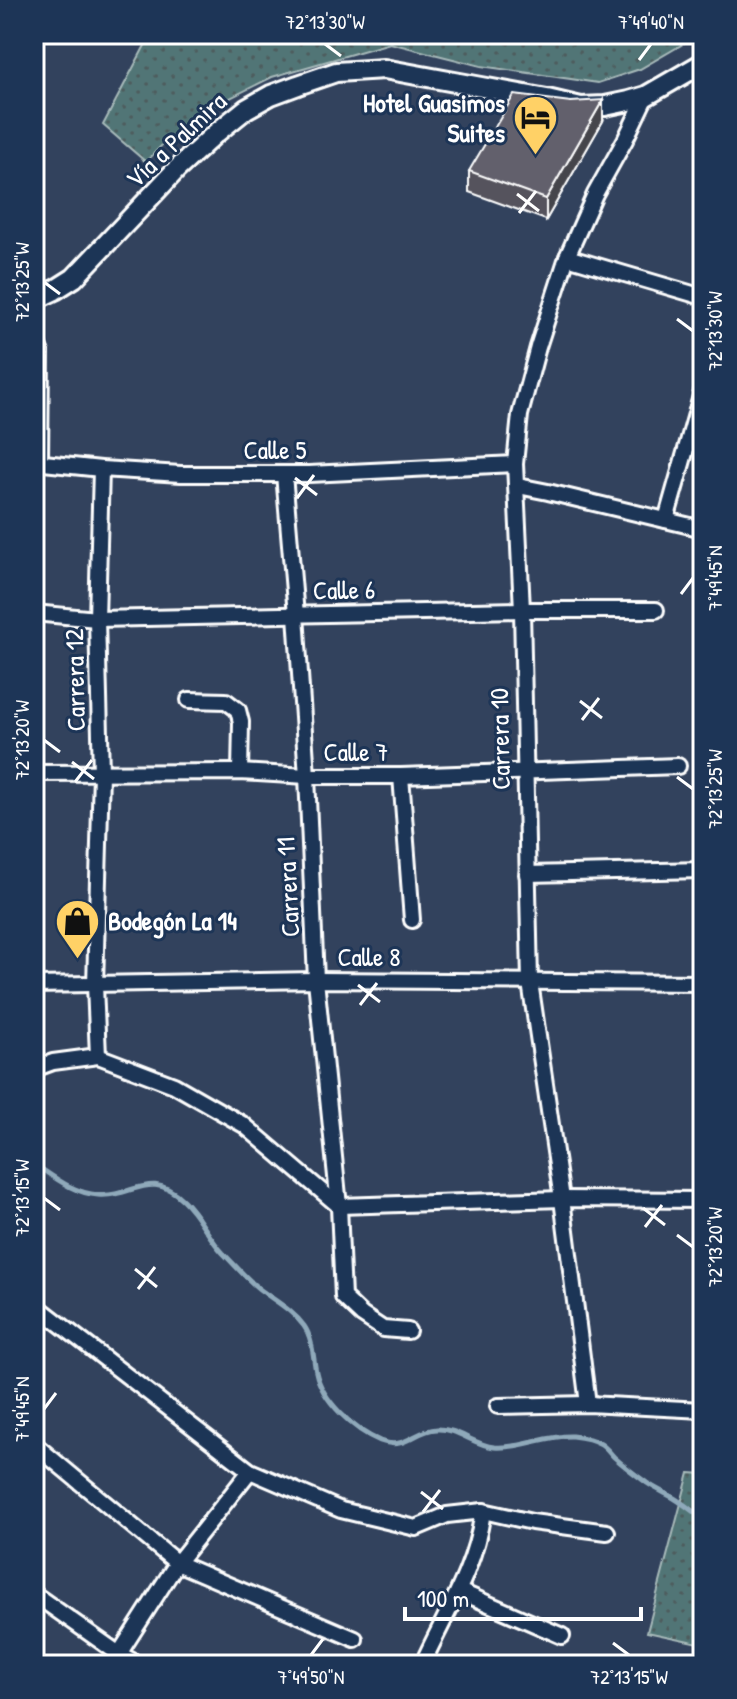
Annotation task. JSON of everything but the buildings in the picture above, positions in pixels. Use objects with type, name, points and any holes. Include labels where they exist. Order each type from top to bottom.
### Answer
[{"type":"street","name":"Vía a Palmira","points":[[34,300],[74,278],[176,170],[246,109],[271,95],[336,72],[384,69],[581,107],[605,106],[646,96],[703,63]]},
{"type":"street","name":"Carrera 10","points":[[588,1404],[530,982],[522,610],[515,464],[520,415],[567,257],[595,194],[646,96]]},
{"type":"street","points":[[567,257],[703,297]]},
{"type":"street","points":[[34,335],[41,353],[37,462]]},
{"type":"street","points":[[666,520],[703,389]]},
{"type":"street","name":"Calle 5","points":[[37,462],[181,474],[284,474],[515,464]]},
{"type":"street","name":"Carrera 12","points":[[98,1056],[95,985],[101,773],[97,619],[101,469]]},
{"type":"street","name":"Carrera 11","points":[[284,474],[307,776],[316,980],[339,1206],[343,1297],[383,1329],[408,1331]]},
{"type":"street","points":[[518,486],[703,529]]},
{"type":"street","name":"Calle 6","points":[[34,613],[97,619],[656,610]]},
{"type":"street","points":[[189,700],[226,701],[238,710],[241,722],[240,772]]},
{"type":"street","name":"Calle 7","points":[[34,773],[240,772],[401,776],[678,766]]},
{"type":"street","points":[[401,776],[412,920]]},
{"type":"street","points":[[527,874],[703,870]]},
{"type":"street","name":"Calle 8","points":[[34,985],[316,980],[703,983]]},
{"type":"street","points":[[34,1069],[53,1062],[98,1056],[174,1085],[244,1125],[339,1206],[562,1199],[703,1200]]},
{"type":"street","points":[[34,1304],[250,1471],[341,1510],[416,1528],[447,1515],[483,1511],[532,1522],[607,1532]]},
{"type":"street","points":[[498,1406],[588,1404],[703,1410]]},
{"type":"street","points":[[34,1444],[177,1563],[355,1639]]},
{"type":"street","points":[[119,1654],[177,1563],[250,1471]]},
{"type":"street","points":[[422,1665],[459,1591],[480,1536],[483,1511]]},
{"type":"street","points":[[459,1591],[562,1636]]},
{"type":"street","points":[[34,1595],[140,1665]]},
{"type":"green space","points":[[151,34],[700,34],[640,69],[598,83],[481,66],[390,43],[272,77],[212,107],[163,144],[146,162],[103,125]]},
{"type":"green space","points":[[689,1473],[703,1474],[703,1644],[647,1632]]},
{"type":"waterway","points":[[34,1164],[64,1184],[89,1194],[110,1195],[151,1185],[161,1186],[183,1200],[242,1273],[304,1326],[311,1342],[319,1383],[340,1413],[370,1436],[397,1443],[429,1430],[444,1429],[494,1447],[563,1436],[587,1438],[603,1445],[643,1480],[703,1519]]},
{"type":"place","name":"Hotel Guasimos Suites","points":[[536,157]]},
{"type":"place","name":"Bodegón La 14","points":[[77,960]]}]
